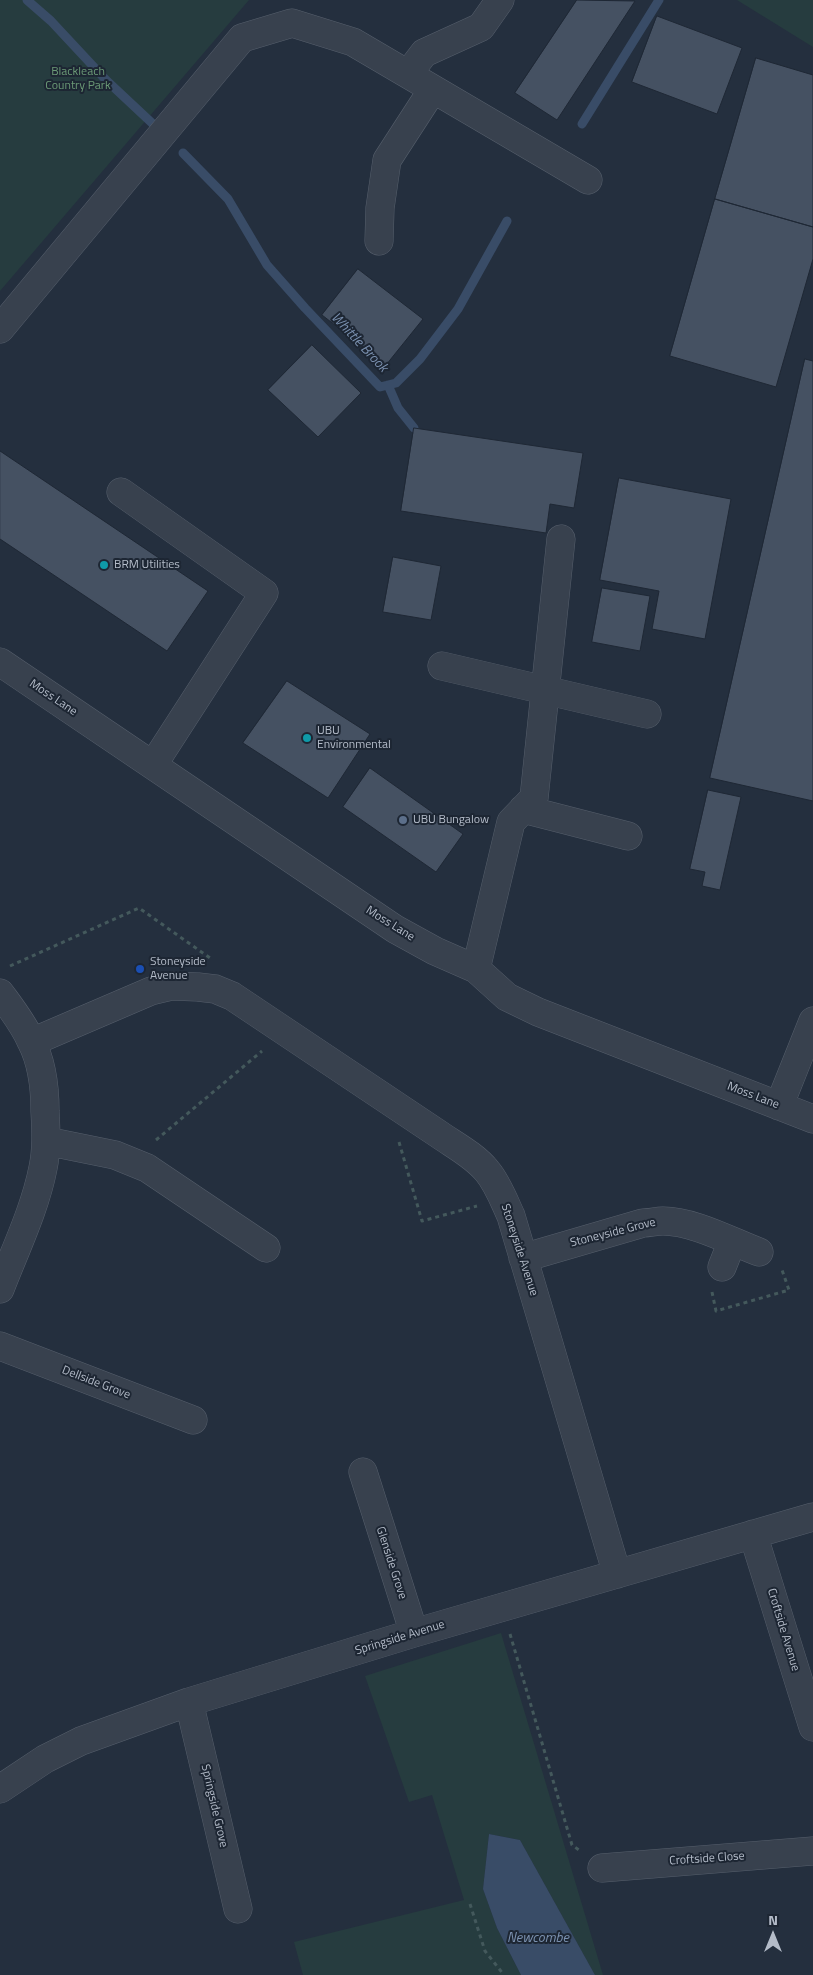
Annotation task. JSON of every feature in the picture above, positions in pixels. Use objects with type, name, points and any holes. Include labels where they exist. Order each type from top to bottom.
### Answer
[{"type":"street","points":[[408,74],[424,53],[481,26],[500,0]]},
{"type":"street","points":[[0,330],[242,38],[292,23],[353,42],[588,180]]},
{"type":"street","points":[[379,241],[380,208],[387,160],[433,89]]},
{"type":"street","points":[[121,492],[264,593],[153,765]]},
{"type":"street","points":[[476,969],[511,822],[534,798],[562,539]]},
{"type":"street","name":"Moss Lane","points":[[0,662],[395,929],[435,951],[476,969],[507,997],[538,1012],[813,1119]]},
{"type":"street","points":[[442,666],[647,714]]},
{"type":"street","points":[[523,809],[628,836]]},
{"type":"street","name":"Stoneyside Avenue","points":[[32,1042],[151,991],[172,986],[215,989],[232,996],[410,1115],[468,1154],[487,1171],[511,1216],[617,1574]]},
{"type":"street","points":[[0,993],[20,1019],[32,1042],[41,1068],[45,1100],[46,1141],[44,1166],[38,1188],[0,1289]]},
{"type":"street","points":[[779,1106],[813,1021]]},
{"type":"street","points":[[46,1141],[115,1155],[147,1168],[266,1248]]},
{"type":"street","name":"Stoneyside Grove","points":[[523,1258],[643,1223],[662,1221],[689,1225],[759,1252]]},
{"type":"street","points":[[722,1267],[732,1242]]},
{"type":"street","name":"Dellside Grove","points":[[0,1346],[193,1420]]},
{"type":"street","name":"Glenside Grove","points":[[359,1488],[414,1633]]},
{"type":"street","name":"Springside Avenue","points":[[0,1789],[45,1759],[81,1741],[189,1702],[414,1633],[813,1517]]},
{"type":"street","name":"Croftside Avenue","points":[[752,1534],[813,1727]]},
{"type":"street","name":"Springside Grove","points":[[189,1702],[238,1909]]},
{"type":"street","name":"Croftside Close","points":[[602,1868],[813,1851]]},
{"type":"path","points":[[9,966],[139,908],[221,966],[232,996]]},
{"type":"path","points":[[130,1162],[285,1032]]},
{"type":"path","points":[[410,1115],[398,1137],[422,1221],[503,1200]]},
{"type":"path","points":[[722,1267],[706,1271],[716,1311],[789,1290],[774,1247],[759,1252]]},
{"type":"path","points":[[502,1608],[572,1845],[602,1868]]},
{"type":"path","points":[[470,1904],[484,1952],[504,1975]]},
{"type":"green space","name":"Blackleach Country Park","points":[[0,0],[249,0],[0,291]]},
{"type":"green space","points":[[737,0],[813,0],[813,47]]},
{"type":"green space","points":[[501,1633],[603,1975],[595,1975],[520,1840],[489,1834],[483,1889],[497,1928],[521,1975],[303,1975],[294,1942],[464,1900],[432,1795],[409,1802],[365,1676]]},
{"type":"water","name":"Newcombe","points":[[489,1834],[520,1840],[595,1975],[521,1975],[497,1928],[483,1889]]},
{"type":"building","points":[[577,0],[635,1],[557,120],[515,93]]},
{"type":"building","points":[[657,16],[742,48],[717,114],[632,82]]},
{"type":"building","points":[[756,58],[813,75],[813,227],[715,199]]},
{"type":"building","points":[[715,199],[813,227],[813,259],[776,387],[670,356]]},
{"type":"building","points":[[358,269],[423,319],[386,365],[322,315]]},
{"type":"building","points":[[312,345],[361,393],[318,437],[268,390]]},
{"type":"building","points":[[805,359],[813,361],[813,801],[710,778]]},
{"type":"building","points":[[414,428],[583,453],[574,508],[550,504],[546,533],[401,511]]},
{"type":"building","name":"BRM Utilities","points":[[0,451],[208,591],[167,651],[0,539]]},
{"type":"building","points":[[619,478],[731,499],[705,639],[652,629],[659,591],[600,580]]},
{"type":"building","points":[[393,557],[441,566],[431,620],[383,612]]},
{"type":"building","points":[[602,588],[650,596],[640,651],[592,642]]},
{"type":"building","name":"UBU Environmental","points":[[287,681],[370,734],[328,798],[243,743]]},
{"type":"building","name":"UBU Bungalow","points":[[370,768],[463,834],[436,872],[343,807]]},
{"type":"building","points":[[708,790],[741,797],[720,890],[702,886],[705,872],[690,869]]},
{"type":"waterway","name":"Whittle Brook","points":[[27,0],[51,21],[106,80],[153,124]]},
{"type":"waterway","points":[[582,124],[659,0]]},
{"type":"waterway","name":"Whittle Brook","points":[[183,153],[228,199],[267,265],[380,387],[396,383],[420,359],[458,309],[507,221]]},
{"type":"waterway","points":[[388,385],[398,408],[414,428]]},
{"type":"place","name":"BRM Utilities","points":[[104,565]]},
{"type":"place","name":"UBU Environmental","points":[[307,738]]},
{"type":"place","name":"UBU Bungalow","points":[[403,820]]},
{"type":"place","name":"Stoneyside Avenue","points":[[140,969]]}]
